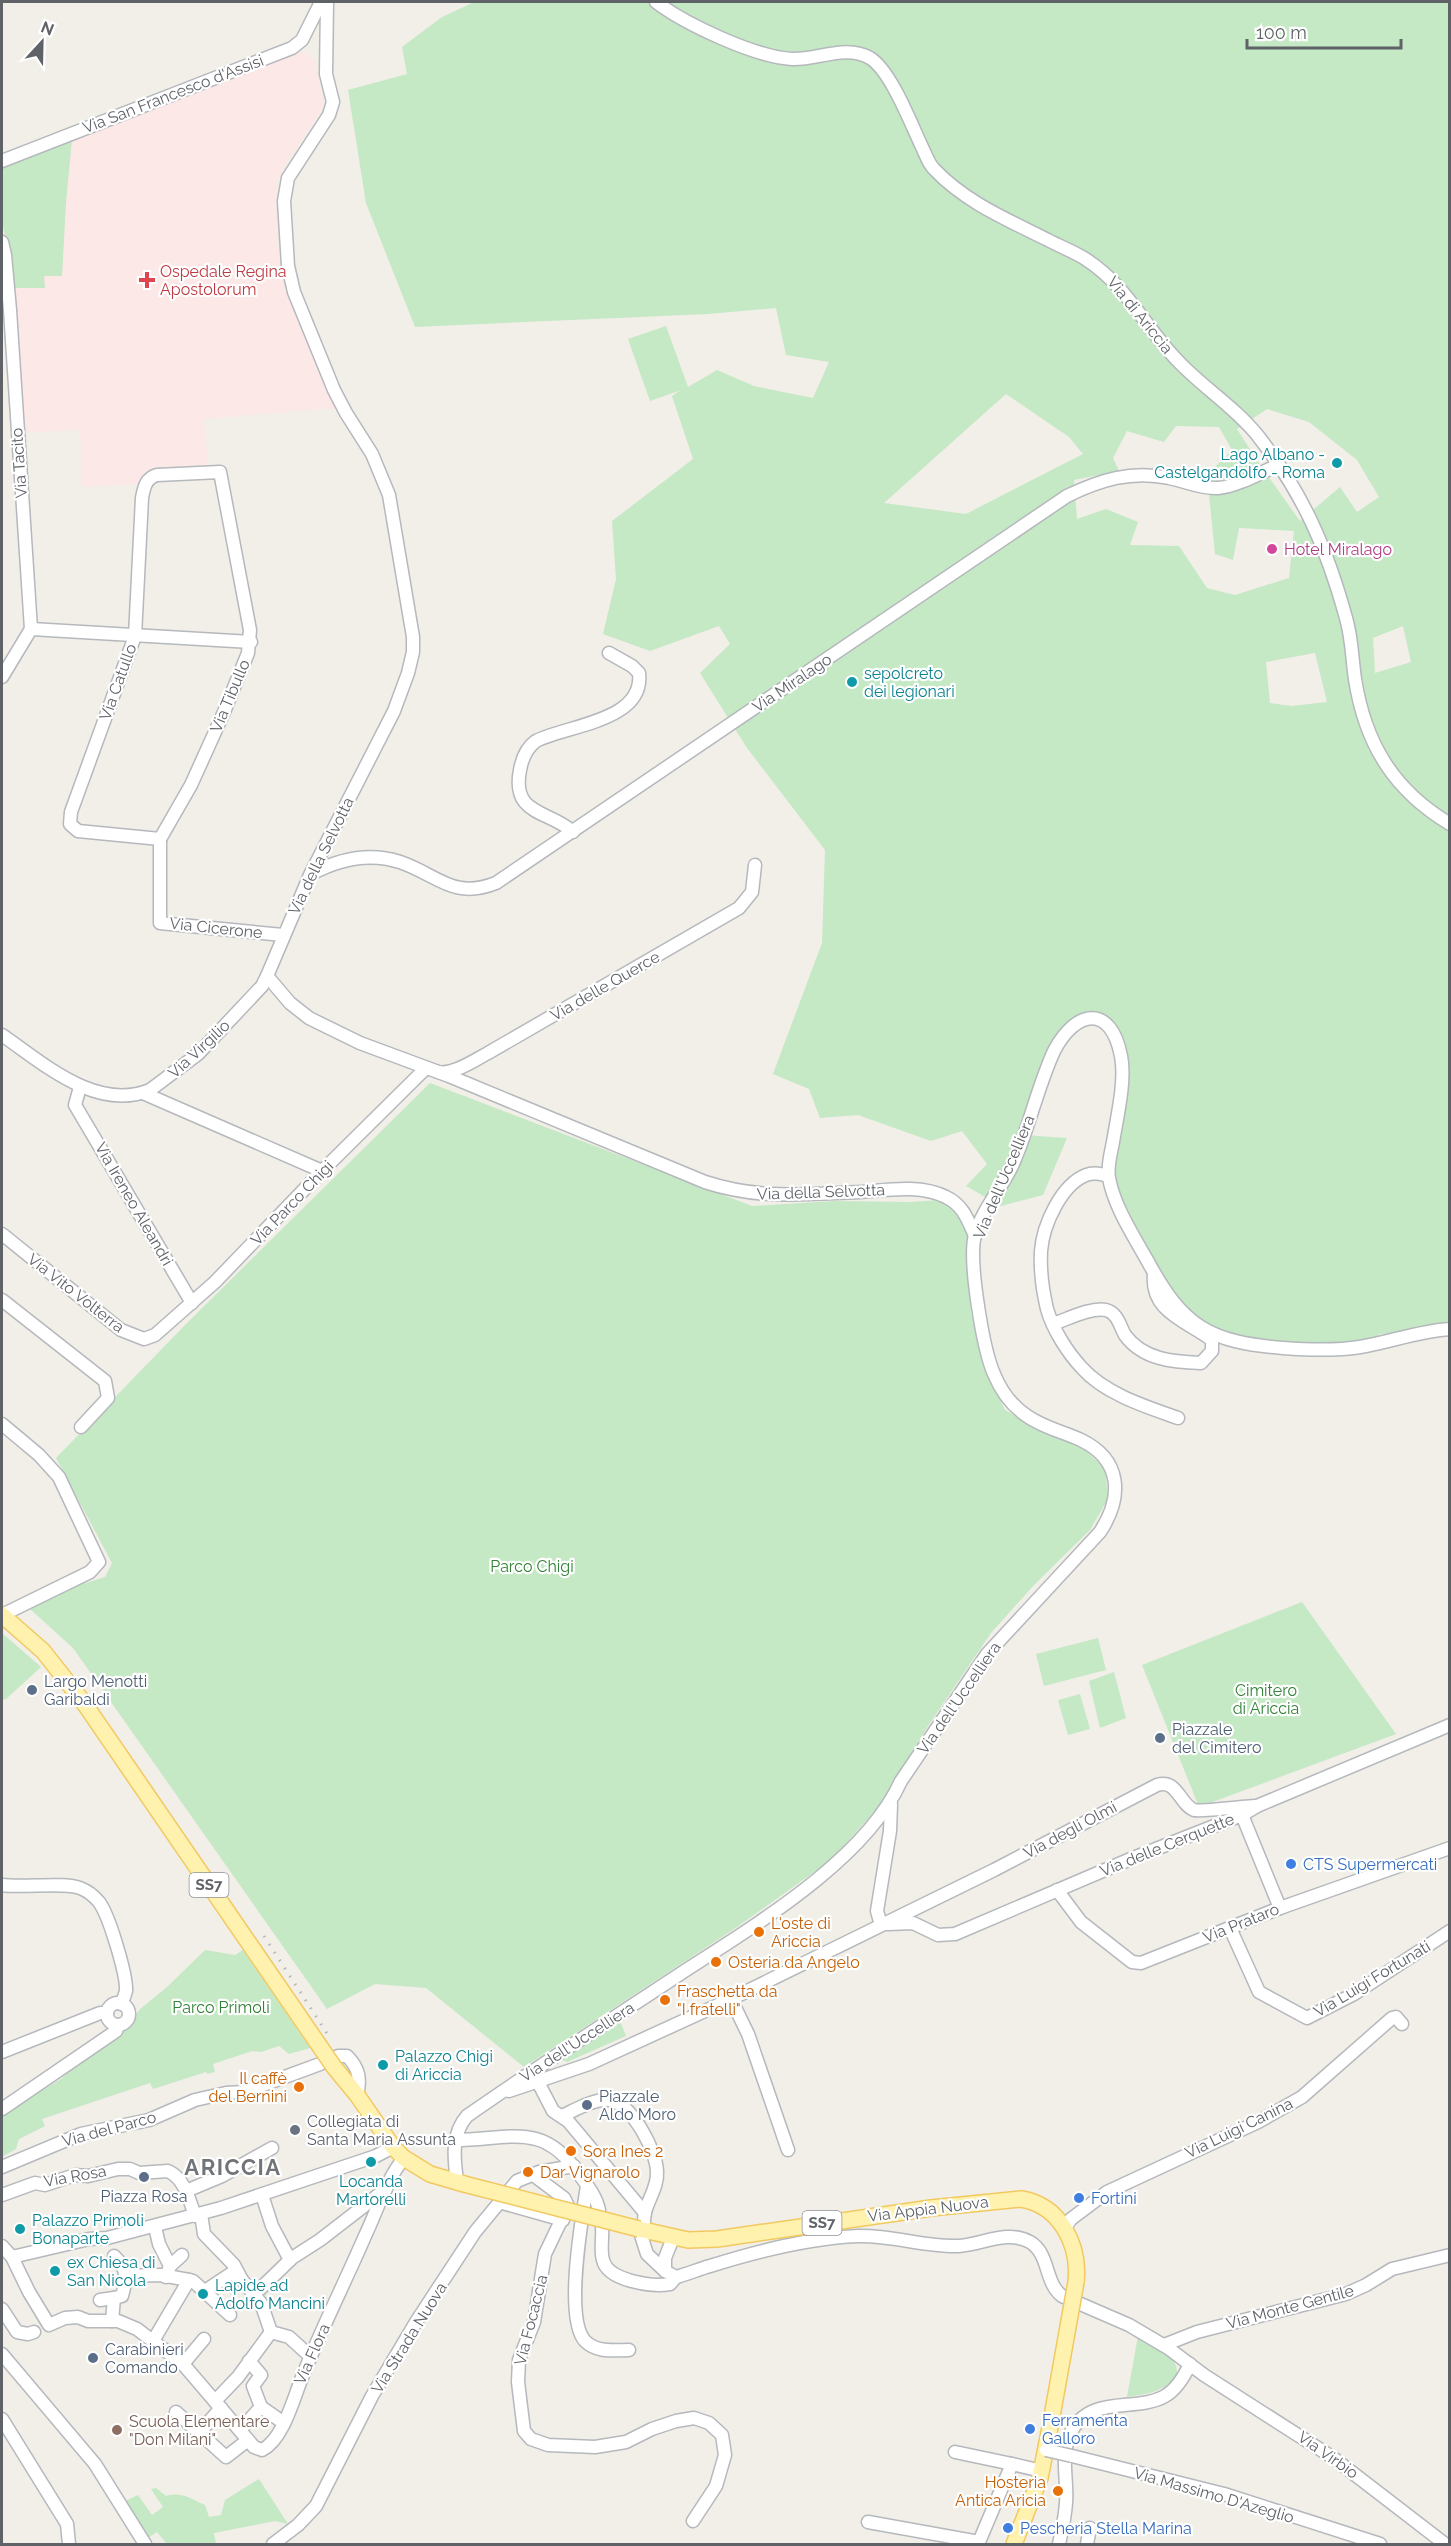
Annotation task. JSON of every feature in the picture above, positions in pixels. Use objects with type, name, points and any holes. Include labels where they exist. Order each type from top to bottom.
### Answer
[{"type":"main road","name":"SS7","points":[[2,1615],[42,1650],[84,1703],[331,2062]]},
{"type":"main road","name":"Via Appia Nuova","points":[[331,2062],[393,2147],[404,2158],[430,2174],[673,2238],[717,2239],[908,2211],[1014,2199],[1027,2200],[1044,2207],[1064,2229],[1076,2251],[1076,2282],[1042,2471],[1014,2544]]},
{"type":"street","name":"Via San Francesco d'Assisi","points":[[2,161],[292,48],[302,40],[321,2]]},
{"type":"street","name":"Via della Selvotta","points":[[327,2],[327,74],[333,102],[329,115],[288,178],[284,201],[288,266],[294,292],[334,390],[372,454],[389,495],[414,645],[408,674],[394,711],[310,875],[267,976],[290,1003],[309,1018],[360,1043],[705,1182],[730,1190],[779,1196],[895,1190],[937,1193],[947,1197],[964,1212],[975,1236]]},
{"type":"street","name":"Via di Ariccia","points":[[656,2],[673,15],[754,51],[789,59],[815,59],[837,53],[857,52],[874,61],[895,88],[931,166],[966,198],[1084,258],[1113,279],[1173,356],[1253,430],[1308,512],[1325,549],[1348,622],[1360,704],[1378,753],[1401,785],[1449,824]]},
{"type":"street","name":"Via Tacito","points":[[2,243],[5,255],[6,311],[31,629]]},
{"type":"street","name":"Via Miralago","points":[[310,875],[330,864],[354,858],[382,858],[408,865],[456,888],[475,890],[504,879],[1067,496],[1102,480],[1131,475],[1160,476],[1198,486],[1221,487],[1278,465]]},
{"type":"street","name":"Via Catullo","points":[[160,839],[84,832],[71,826],[71,812],[135,636],[142,498],[145,485],[151,477],[157,475],[220,472]]},
{"type":"street","name":"Via Tibullo","points":[[160,839],[199,768],[251,642],[220,472]]},
{"type":"street","points":[[2,677],[31,629],[251,642]]},
{"type":"street","points":[[573,832],[563,824],[536,813],[526,806],[520,791],[519,772],[526,752],[536,741],[617,712],[634,699],[639,690],[639,673],[632,666],[609,653]]},
{"type":"street","name":"Via Cicerone","points":[[160,839],[160,922],[283,935]]},
{"type":"street","name":"Via delle Querce","points":[[426,1068],[443,1073],[488,1053],[739,908],[752,892],[755,865]]},
{"type":"street","name":"Via Virgilio","points":[[2,1037],[80,1087],[105,1095],[143,1093],[166,1081],[198,1054],[247,1002],[267,976]]},
{"type":"street","name":"Via dell'Uccelliera","points":[[455,2140],[467,2116],[779,1907],[837,1862],[891,1804],[901,1781],[987,1654],[1100,1532],[1113,1512],[1116,1500],[1114,1476],[1102,1455],[1079,1439],[1029,1418],[1010,1401],[996,1380],[987,1355],[979,1310],[975,1236],[1012,1166],[1054,1051],[1069,1028],[1079,1020],[1089,1017],[1101,1022],[1111,1030],[1118,1042],[1122,1063],[1108,1176],[1130,1228],[1154,1274],[1174,1302],[1196,1325],[1221,1338],[1238,1343],[1308,1350],[1367,1346],[1417,1333],[1449,1329]]},
{"type":"street","name":"Via Parco Chigi","points":[[156,1335],[215,1282],[426,1068]]},
{"type":"street","name":"Via Ireneo Aleandri","points":[[80,1087],[75,1104],[192,1303]]},
{"type":"street","points":[[143,1093],[322,1171]]},
{"type":"street","points":[[1108,1176],[1093,1173],[1074,1182],[1048,1222],[1041,1249],[1046,1301],[1053,1324],[1077,1362],[1091,1376],[1143,1404],[1178,1418]]},
{"type":"street","name":"Via Vito Volterra","points":[[2,1234],[121,1330],[139,1338],[156,1335]]},
{"type":"street","points":[[1053,1324],[1098,1310],[1106,1310],[1116,1317],[1126,1336],[1145,1352],[1173,1362],[1201,1363],[1212,1351],[1212,1340],[1178,1320],[1159,1302],[1153,1286],[1154,1274]]},
{"type":"street","points":[[2,1300],[105,1381],[108,1398],[81,1427]]},
{"type":"street","points":[[2,1424],[39,1455],[59,1477],[99,1562],[90,1572],[2,1615]]},
{"type":"street","name":"Via delle Cerquette","points":[[881,1925],[913,1923],[938,1935],[955,1934],[1242,1815],[1257,1806],[1449,1725]]},
{"type":"street","name":"Via degli Olmi","points":[[498,2094],[569,2071],[731,2000],[994,1870],[1160,1783],[1172,1786],[1187,1804],[1197,1811],[1257,1806]]},
{"type":"street","points":[[881,1925],[877,1911],[890,1831],[891,1804]]},
{"type":"street","points":[[1242,1815],[1280,1908]]},
{"type":"street","name":"Via Prataro","points":[[1057,1890],[1081,1922],[1132,1962],[1141,1963],[1280,1908],[1449,1848]]},
{"type":"street","points":[[2,1885],[72,1886],[87,1891],[97,1899],[109,1922],[117,1949],[126,1990],[122,2004]]},
{"type":"street","name":"Via Luigi Fortunati","points":[[1230,1928],[1259,1992],[1308,2018],[1354,1994],[1449,1931]]},
{"type":"street","points":[[731,2000],[748,2034],[788,2150]]},
{"type":"street","points":[[107,2013],[112,2005],[122,2004]]},
{"type":"street","points":[[107,2013],[110,2022],[118,2025],[124,2023],[129,2015],[122,2004]]},
{"type":"street","points":[[2,2052],[100,2013],[107,2013]]},
{"type":"street","name":"Via Luigi Canina","points":[[1064,2229],[1071,2219],[1107,2192],[1258,2122],[1302,2097],[1392,2018],[1396,2017],[1402,2024]]},
{"type":"street","points":[[2,2109],[108,2038],[116,2031],[118,2025]]},
{"type":"street","points":[[558,2053],[555,2063],[560,2069],[569,2071]]},
{"type":"street","name":"Via del Parco","points":[[2,2167],[81,2134],[149,2120],[195,2100],[226,2092],[244,2092],[331,2062]]},
{"type":"street","points":[[538,2082],[546,2102],[553,2111],[562,2116],[645,2213]]},
{"type":"street","points":[[562,2116],[594,2103],[610,2100],[616,2102],[642,2128],[656,2161],[656,2182],[641,2230],[647,2254],[670,2274]]},
{"type":"street","points":[[460,2183],[455,2140],[475,2141],[513,2136],[528,2137],[543,2140],[559,2149],[588,2186],[597,2201],[599,2210]]},
{"type":"street","points":[[12,2257],[103,2239],[198,2215],[376,2156],[393,2147]]},
{"type":"street","points":[[186,2191],[222,2176],[272,2148]]},
{"type":"street","name":"Via Flora","points":[[248,2440],[259,2450],[266,2449],[284,2423],[311,2357],[388,2187],[404,2158]]},
{"type":"street","name":"Via Strada Nuova","points":[[273,2544],[298,2525],[316,2506],[372,2396],[416,2322],[475,2232],[517,2181],[532,2174],[574,2166]]},
{"type":"street","name":"Via Rosa","points":[[2,2195],[35,2183],[45,2184],[75,2175],[88,2176],[118,2169],[130,2169],[139,2173],[170,2171],[186,2191],[198,2215],[204,2234],[234,2265],[242,2280],[261,2303],[271,2332]]},
{"type":"street","points":[[499,2202],[563,2220],[568,2206],[567,2201],[532,2174]]},
{"type":"street","points":[[588,2186],[576,2253],[575,2315],[580,2333],[594,2347],[603,2350],[629,2350]]},
{"type":"street","points":[[260,2289],[290,2260],[320,2240],[388,2187]]},
{"type":"street","points":[[262,2194],[272,2226],[290,2260]]},
{"type":"street","name":"Via Focaccia","points":[[563,2220],[545,2254],[536,2313],[519,2361],[518,2382],[524,2431],[531,2439],[548,2445],[595,2447],[626,2442],[652,2429],[676,2421],[694,2418],[709,2423],[722,2435],[725,2455],[716,2486],[693,2521]]},
{"type":"street","points":[[155,2227],[168,2272]]},
{"type":"street","points":[[602,2227],[602,2260],[605,2266],[613,2274],[653,2285],[670,2284],[666,2253],[673,2238]]},
{"type":"street","name":"Via Virbio","points":[[670,2274],[820,2240],[876,2236],[956,2246],[1007,2236],[1025,2240],[1035,2246],[1044,2260],[1053,2287],[1065,2297],[1129,2325],[1164,2345],[1204,2375],[1332,2457],[1445,2544]]},
{"type":"street","points":[[2,2246],[12,2257],[28,2292],[49,2325],[72,2317],[88,2321],[112,2321],[131,2326],[183,2364],[248,2440],[226,2457],[176,2412]]},
{"type":"street","points":[[125,2276],[161,2275],[168,2272],[182,2255]]},
{"type":"street","name":"Via Monte Gentile","points":[[1164,2345],[1197,2331],[1347,2294],[1392,2269],[1449,2255]]},
{"type":"street","points":[[100,2300],[122,2296],[124,2265],[114,2256]]},
{"type":"street","points":[[168,2272],[193,2281],[230,2315]]},
{"type":"street","points":[[205,2291],[232,2273],[242,2280]]},
{"type":"street","points":[[153,2341],[189,2280]]},
{"type":"street","points":[[112,2321],[114,2298]]},
{"type":"street","points":[[2,2309],[17,2332],[28,2334],[34,2332]]},
{"type":"street","points":[[199,2433],[271,2332],[289,2337],[311,2357]]},
{"type":"street","points":[[183,2364],[204,2339]]},
{"type":"street","points":[[2,2354],[95,2464],[145,2544]]},
{"type":"street","points":[[249,2361],[261,2375],[253,2386],[261,2407],[284,2423]]},
{"type":"street","points":[[1059,2544],[1066,2502],[1065,2452],[1069,2435],[1076,2425],[1086,2416],[1111,2404],[1153,2402],[1165,2396],[1176,2388],[1190,2364]]},
{"type":"street","points":[[240,2430],[261,2407]]},
{"type":"street","points":[[2,2419],[67,2524],[69,2544]]},
{"type":"street","name":"Via Massimo D'Azeglio","points":[[1046,2450],[1224,2494],[1380,2544]]},
{"type":"street","points":[[955,2452],[1042,2471]]},
{"type":"street","points":[[868,2522],[979,2542],[1012,2464]]},
{"type":"street","points":[[67,2524],[80,2531]]},
{"type":"street","points":[[1087,2544],[1090,2528]]},
{"type":"shaded area","name":"Ospedale Regina Apostolorum","points":[[304,51],[315,61],[324,102],[323,108],[288,161],[278,181],[276,199],[280,269],[287,292],[336,408],[204,419],[208,465],[152,469],[146,472],[137,484],[82,487],[80,430],[21,433],[8,257],[2,229],[2,164]]},
{"type":"green space","points":[[474,2],[1449,2],[1449,1329],[1380,1334],[1359,1347],[1229,1341],[1174,1302],[1111,1185],[1120,1050],[1098,1019],[1066,1032],[1023,1135],[1067,1138],[1043,1195],[1001,1206],[966,1186],[987,1164],[962,1131],[931,1141],[858,1115],[820,1118],[809,1089],[773,1074],[822,943],[825,850],[747,748],[700,673],[730,644],[719,626],[650,651],[603,634],[616,579],[612,521],[693,459],[672,396],[681,390],[650,401],[628,339],[666,326],[688,387],[717,370],[754,386],[813,398],[829,362],[786,355],[776,308],[708,314],[415,327],[366,203],[348,90],[407,74],[402,47],[442,17]],"holes":[[[1006,394],[1069,437],[1083,454],[966,514],[884,503]],[[1267,409],[1309,422],[1357,460],[1379,497],[1357,512],[1340,487],[1300,521],[1237,429]],[[1176,426],[1219,427],[1232,450],[1207,475],[1215,554],[1233,560],[1239,528],[1294,531],[1289,578],[1235,595],[1207,588],[1179,546],[1130,545],[1138,522],[1106,509],[1077,519],[1074,480],[1119,471],[1113,458],[1127,431],[1164,442]],[[1403,626],[1411,662],[1375,673],[1373,638]],[[1315,653],[1327,702],[1291,706],[1270,703],[1266,662]]]},
{"type":"green space","points":[[72,139],[62,276],[44,276],[45,288],[12,288],[10,257],[2,222],[2,166]]},
{"type":"green space","name":"Parco Chigi","points":[[430,1083],[752,1206],[835,1201],[940,1200],[956,1213],[969,1237],[971,1313],[986,1372],[1005,1410],[1039,1429],[1078,1444],[1105,1468],[1108,1499],[1090,1530],[1034,1585],[991,1633],[932,1720],[893,1781],[882,1803],[831,1860],[737,1927],[524,2067],[426,1988],[375,1984],[327,2009],[73,1648],[30,1609],[66,1589],[105,1577],[112,1563],[56,1458],[186,1324]]},
{"type":"green space","name":"Cimitero di Ariccia","points":[[1302,1602],[1396,1734],[1199,1807],[1142,1665]]},
{"type":"green space","points":[[2,1633],[41,1667],[6,1699],[2,1700]]},
{"type":"green space","points":[[1098,1638],[1106,1670],[1044,1686],[1036,1654]]},
{"type":"green space","points":[[1114,1672],[1126,1718],[1100,1728],[1089,1681]]},
{"type":"green space","points":[[1080,1694],[1090,1729],[1068,1735],[1058,1700]]},
{"type":"green space","name":"Parco Primoli","points":[[205,1950],[235,1955],[243,1950],[310,2048],[289,2054],[279,2046],[261,2052],[252,2051],[213,2064],[215,2072],[207,2074],[206,2072],[153,2089],[150,2083],[42,2119],[45,2126],[19,2139],[16,2149],[2,2157],[2,2115],[61,2079],[74,2066],[128,2025],[140,2009],[166,1988]]},
{"type":"green space","points":[[620,2021],[626,2036],[567,2062],[563,2060]]},
{"type":"green space","points":[[1138,2336],[1169,2356],[1174,2361],[1177,2374],[1161,2388],[1127,2397]]},
{"type":"green space","points":[[259,2479],[288,2524],[275,2521],[214,2533],[216,2544],[167,2544],[157,2532],[145,2540],[123,2502],[138,2495],[152,2515],[163,2507],[151,2489],[156,2488],[166,2496],[181,2495],[205,2505],[209,2517],[221,2515],[225,2500]]},
{"type":"railway","points":[[264,1936],[330,2038]]},
{"type":"place","name":"Ospedale Regina Apostolorum","points":[[147,280]]},
{"type":"place","name":"Lago Albano - Castelgandolfo - Roma","points":[[1337,463]]},
{"type":"place","name":"Hotel Miralago","points":[[1272,549]]},
{"type":"place","name":"sepolcreto dei legionari","points":[[852,682]]},
{"type":"place","name":"Largo Menotti Garibaldi","points":[[32,1690]]},
{"type":"place","name":"Piazzale del Cimitero","points":[[1160,1738]]},
{"type":"place","name":"CTS Supermercati","points":[[1291,1864]]},
{"type":"place","name":"L'oste di Ariccia","points":[[759,1932]]},
{"type":"place","name":"Osteria da Angelo","points":[[716,1962]]},
{"type":"place","name":"Fraschetta da \"I fratelli\"","points":[[665,2000]]},
{"type":"place","name":"Palazzo Chigi di Ariccia","points":[[383,2065]]},
{"type":"place","name":"Il caffè del Bernini","points":[[299,2087]]},
{"type":"place","name":"Piazzale Aldo Moro","points":[[587,2105]]},
{"type":"place","name":"Collegiata di Santa Maria Assunta","points":[[295,2130]]},
{"type":"place","name":"Sora Ines 2","points":[[571,2151]]},
{"type":"place","name":"Locanda Martorelli","points":[[371,2162]]},
{"type":"place","name":"Dar Vignarolo","points":[[528,2172]]},
{"type":"place","name":"Piazza Rosa","points":[[144,2177]]},
{"type":"place","name":"Fortini","points":[[1079,2198]]},
{"type":"place","name":"Palazzo Primoli Bonaparte","points":[[20,2229]]},
{"type":"place","name":"ex Chiesa di San Nicola","points":[[55,2271]]},
{"type":"place","name":"Lapide ad Adolfo Mancini","points":[[203,2294]]},
{"type":"place","name":"Carabinieri Comando","points":[[93,2358]]},
{"type":"place","name":"Ferramenta Galloro","points":[[1030,2429]]},
{"type":"place","name":"Scuola Elementare \"Don Milani\"","points":[[117,2430]]},
{"type":"place","name":"Hosteria Antica Aricia","points":[[1058,2491]]},
{"type":"place","name":"Pescheria Stella Marina","points":[[1008,2528]]},
{"type":"district","name":"ARICCIA","points":[[233,2167]]}]
